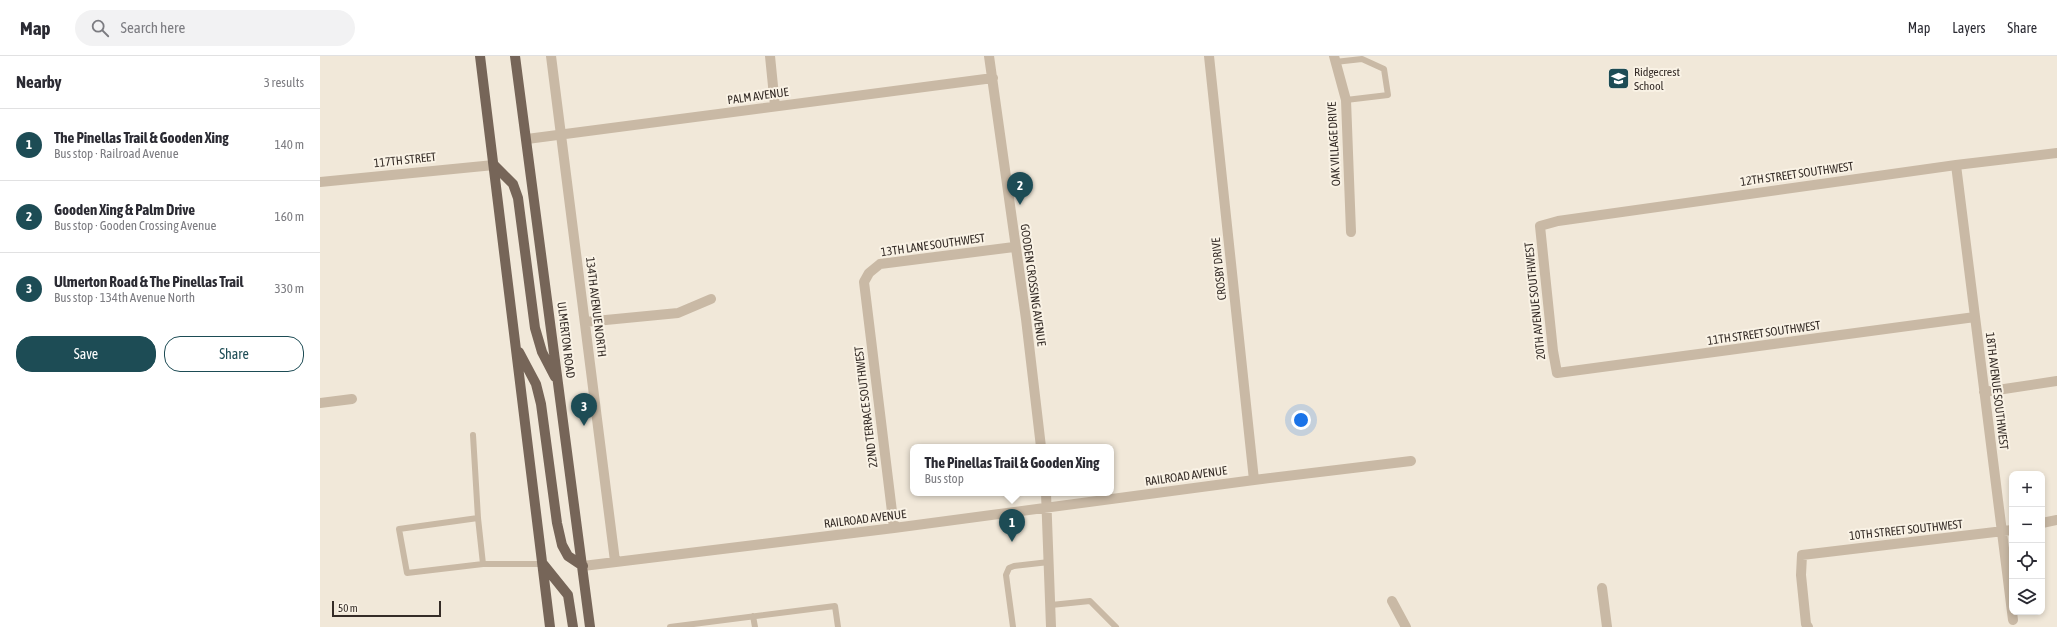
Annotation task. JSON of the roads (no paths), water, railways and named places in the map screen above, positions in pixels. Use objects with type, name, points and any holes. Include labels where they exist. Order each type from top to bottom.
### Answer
[{"type":"main road","points":[[480,56],[550,627]]},
{"type":"main road","name":"ULMERTON ROAD","points":[[515,56],[590,627]]},
{"type":"main road","points":[[494,165],[513,184],[518,198],[535,328],[542,352],[559,384]]},
{"type":"main road","points":[[516,347],[536,384],[541,404],[557,523],[562,545],[568,556],[582,566]]},
{"type":"main road","points":[[543,564],[568,594],[573,627]]},
{"type":"street","name":"134TH AVENUE NORTH","points":[[551,56],[616,561]]},
{"type":"street","points":[[770,56],[775,106]]},
{"type":"street","name":"GOODEN CROSSING AVENUE","points":[[989,56],[1014,247],[1026,319],[1041,444]]},
{"type":"street","name":"CROSBY DRIVE","points":[[1209,56],[1254,480]]},
{"type":"street","name":"OAK VILLAGE DRIVE","points":[[1335,59],[1346,100],[1351,232]]},
{"type":"street","name":"PALM AVENUE","points":[[527,139],[993,78]]},
{"type":"street","name":"12TH STREET SOUTHWEST","points":[[1540,226],[1558,221],[1956,165],[2057,153]]},
{"type":"street","name":"117TH STREET","points":[[320,182],[494,165]]},
{"type":"street","name":"18TH AVENUE SOUTHWEST","points":[[1956,165],[1984,392],[2007,531],[2013,620]]},
{"type":"street","name":"20TH AVENUE SOUTHWEST","points":[[1540,226],[1553,351],[1557,373]]},
{"type":"street","name":"13TH LANE SOUTHWEST","points":[[864,282],[869,273],[880,264],[1014,247]]},
{"type":"street","name":"22ND TERRACE SOUTHWEST","points":[[864,282],[894,528]]},
{"type":"street","points":[[585,322],[678,313],[711,299]]},
{"type":"street","name":"11TH STREET SOUTHWEST","points":[[1557,373],[1975,317]]},
{"type":"street","points":[[1984,392],[2057,381]]},
{"type":"street","points":[[320,403],[352,399]]},
{"type":"street","name":"RAILROAD AVENUE","points":[[582,566],[1046,509],[1254,480],[1412,461]]},
{"type":"street","points":[[1046,496],[1051,627]]},
{"type":"street","points":[[2045,523],[2057,520]]},
{"type":"street","name":"10TH STREET SOUTHWEST","points":[[1808,627],[1806,624],[1801,574],[1802,555],[2007,531]]},
{"type":"street","points":[[1602,588],[1607,627]]},
{"type":"street","points":[[1392,601],[1406,627]]},
{"type":"lane","points":[[1335,59],[1362,59],[1384,68],[1388,95],[1346,100]]},
{"type":"lane","points":[[473,435],[478,518],[483,564]]},
{"type":"lane","points":[[478,518],[399,528],[407,573],[483,564],[543,564]]},
{"type":"lane","points":[[1013,627],[1006,575],[1009,568],[1014,566],[1049,562]]},
{"type":"lane","points":[[1050,605],[1090,601],[1116,627]]},
{"type":"lane","points":[[670,627],[835,606],[838,627]]},
{"type":"lane","points":[[753,616],[755,627]]},
{"type":"place","name":"Ridgecrest School","points":[[1618,79]]},
{"type":"place","name":"Gooden Xing & Palm Drive","points":[[1020,205]]},
{"type":"place","name":"Ulmerton Road & The Pinellas Trail","points":[[584,426]]},
{"type":"place","name":"The Pinellas Trail & Gooden Xing","points":[[1012,542]]}]
